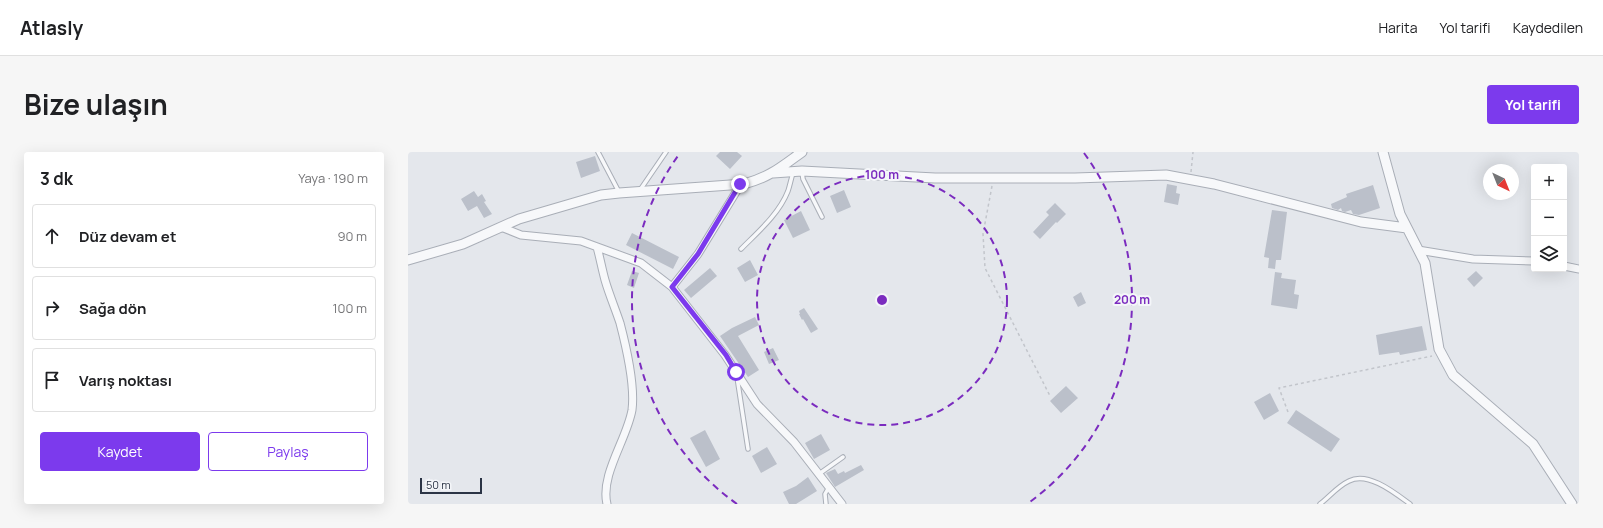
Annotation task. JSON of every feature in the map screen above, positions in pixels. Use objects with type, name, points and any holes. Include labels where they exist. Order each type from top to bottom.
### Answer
[{"type":"street","points":[[408,260],[463,244],[527,217],[601,196],[619,193],[740,184],[761,179],[773,173],[802,152]]},
{"type":"street","points":[[1383,152],[1400,214],[1425,263],[1439,349],[1454,375],[1533,444],[1572,504]]},
{"type":"street","points":[[773,173],[798,172],[934,178],[1075,178],[1166,175],[1214,184],[1361,222],[1407,228]]},
{"type":"street","points":[[672,287],[698,254],[740,184]]},
{"type":"street","points":[[501,227],[521,235],[581,241],[641,263],[672,287],[726,355],[757,404],[794,442],[842,504]]},
{"type":"street","points":[[597,247],[605,280],[620,323],[632,391],[632,411],[624,437],[610,469],[607,504]]},
{"type":"street","points":[[1418,250],[1473,260],[1531,261]]},
{"type":"street","points":[[1567,267],[1579,269]]},
{"type":"lane","points":[[598,152],[619,193]]},
{"type":"lane","points":[[640,192],[640,189],[666,152]]},
{"type":"lane","points":[[741,249],[764,226],[779,207],[798,172],[822,217]]},
{"type":"lane","points":[[736,372],[748,449]]},
{"type":"lane","points":[[819,475],[843,457]]},
{"type":"lane","points":[[1320,504],[1346,482],[1361,478],[1375,482],[1410,504]]},
{"type":"lane","points":[[826,504],[825,494],[829,488]]},
{"type":"path","points":[[1190,180],[1193,152]]},
{"type":"path","points":[[994,178],[983,234],[985,268],[1050,396]]},
{"type":"path","points":[[1288,412],[1279,388],[1434,356],[1439,349]]},
{"type":"building","points":[[720,152],[737,152],[742,156],[730,169],[716,156]]},
{"type":"building","points":[[595,156],[600,171],[581,178],[576,162]]},
{"type":"building","points":[[1167,184],[1177,186],[1176,193],[1180,194],[1178,205],[1164,202]]},
{"type":"building","points":[[1373,185],[1380,208],[1359,215],[1353,214],[1351,210],[1345,212],[1342,211],[1341,208],[1338,210],[1332,208],[1331,204],[1347,197],[1346,194]]},
{"type":"building","points":[[844,190],[851,207],[837,213],[830,196]]},
{"type":"building","points":[[474,191],[478,197],[482,194],[486,201],[484,202],[492,214],[484,218],[477,206],[468,211],[461,199]]},
{"type":"building","points":[[1055,203],[1066,214],[1040,239],[1033,232],[1049,215],[1046,212]]},
{"type":"building","points":[[1272,210],[1287,212],[1281,260],[1276,260],[1275,269],[1268,268],[1269,258],[1264,257]]},
{"type":"building","points":[[801,211],[810,230],[793,238],[784,220]]},
{"type":"building","points":[[632,233],[679,257],[673,269],[626,245]]},
{"type":"building","points":[[750,260],[758,275],[745,282],[737,268]]},
{"type":"building","points":[[710,268],[717,276],[691,298],[684,290]]},
{"type":"building","points":[[632,271],[639,273],[634,288],[627,285]]},
{"type":"building","points":[[1476,271],[1483,278],[1474,287],[1467,279]]},
{"type":"building","points":[[1275,272],[1282,273],[1281,278],[1296,280],[1294,294],[1299,295],[1297,309],[1271,305]]},
{"type":"building","points":[[1081,292],[1086,303],[1078,307],[1073,297]]},
{"type":"building","points":[[804,308],[818,329],[811,333],[799,314],[799,311]]},
{"type":"building","points":[[755,317],[759,325],[738,336],[759,370],[748,377],[720,336],[732,328]]},
{"type":"building","points":[[1422,326],[1427,350],[1400,355],[1399,352],[1379,355],[1376,335]]},
{"type":"building","points":[[773,348],[779,360],[769,364],[764,352]]},
{"type":"building","points":[[1066,386],[1078,398],[1061,413],[1050,401]]},
{"type":"building","points":[[1270,393],[1279,411],[1264,420],[1254,402]]},
{"type":"building","points":[[1296,410],[1340,439],[1331,452],[1287,423]]},
{"type":"building","points":[[705,430],[720,459],[706,467],[690,438]]},
{"type":"building","points":[[821,434],[830,450],[814,459],[805,443]]},
{"type":"building","points":[[767,447],[777,464],[761,473],[752,456]]},
{"type":"building","points":[[861,465],[864,470],[835,487],[826,473],[835,469],[838,474],[844,471],[845,473]]},
{"type":"building","points":[[808,477],[817,491],[796,504],[789,504],[783,492],[796,486]]},
{"type":"route","points":[[736,372],[726,355],[672,287],[698,254],[740,184]]}]
